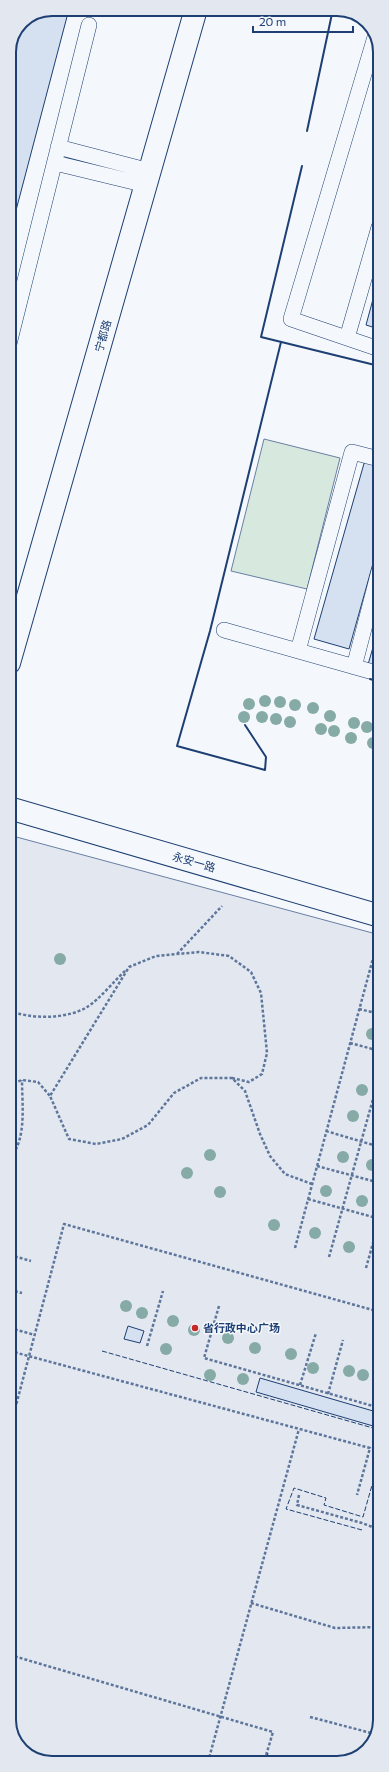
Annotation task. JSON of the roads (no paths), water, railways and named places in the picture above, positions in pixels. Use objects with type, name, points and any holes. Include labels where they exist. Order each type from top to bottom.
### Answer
[{"type":"street","name":"宁都路","points":[[16,640],[194,16]]},
{"type":"street","name":"永安一路","points":[[16,810],[373,914]]},
{"type":"lane","points":[[16,316],[89,25]]},
{"type":"lane","points":[[372,46],[290,319],[373,347]]},
{"type":"lane","points":[[58,148],[148,178]]},
{"type":"lane","points":[[55,163],[148,178]]},
{"type":"lane","points":[[347,338],[373,248]]},
{"type":"lane","points":[[298,651],[352,452],[373,457]]},
{"type":"lane","points":[[354,667],[373,615]]},
{"type":"lane","points":[[224,630],[373,672]]},
{"type":"place","name":"省行政中心广场","points":[[195,1328]]}]
